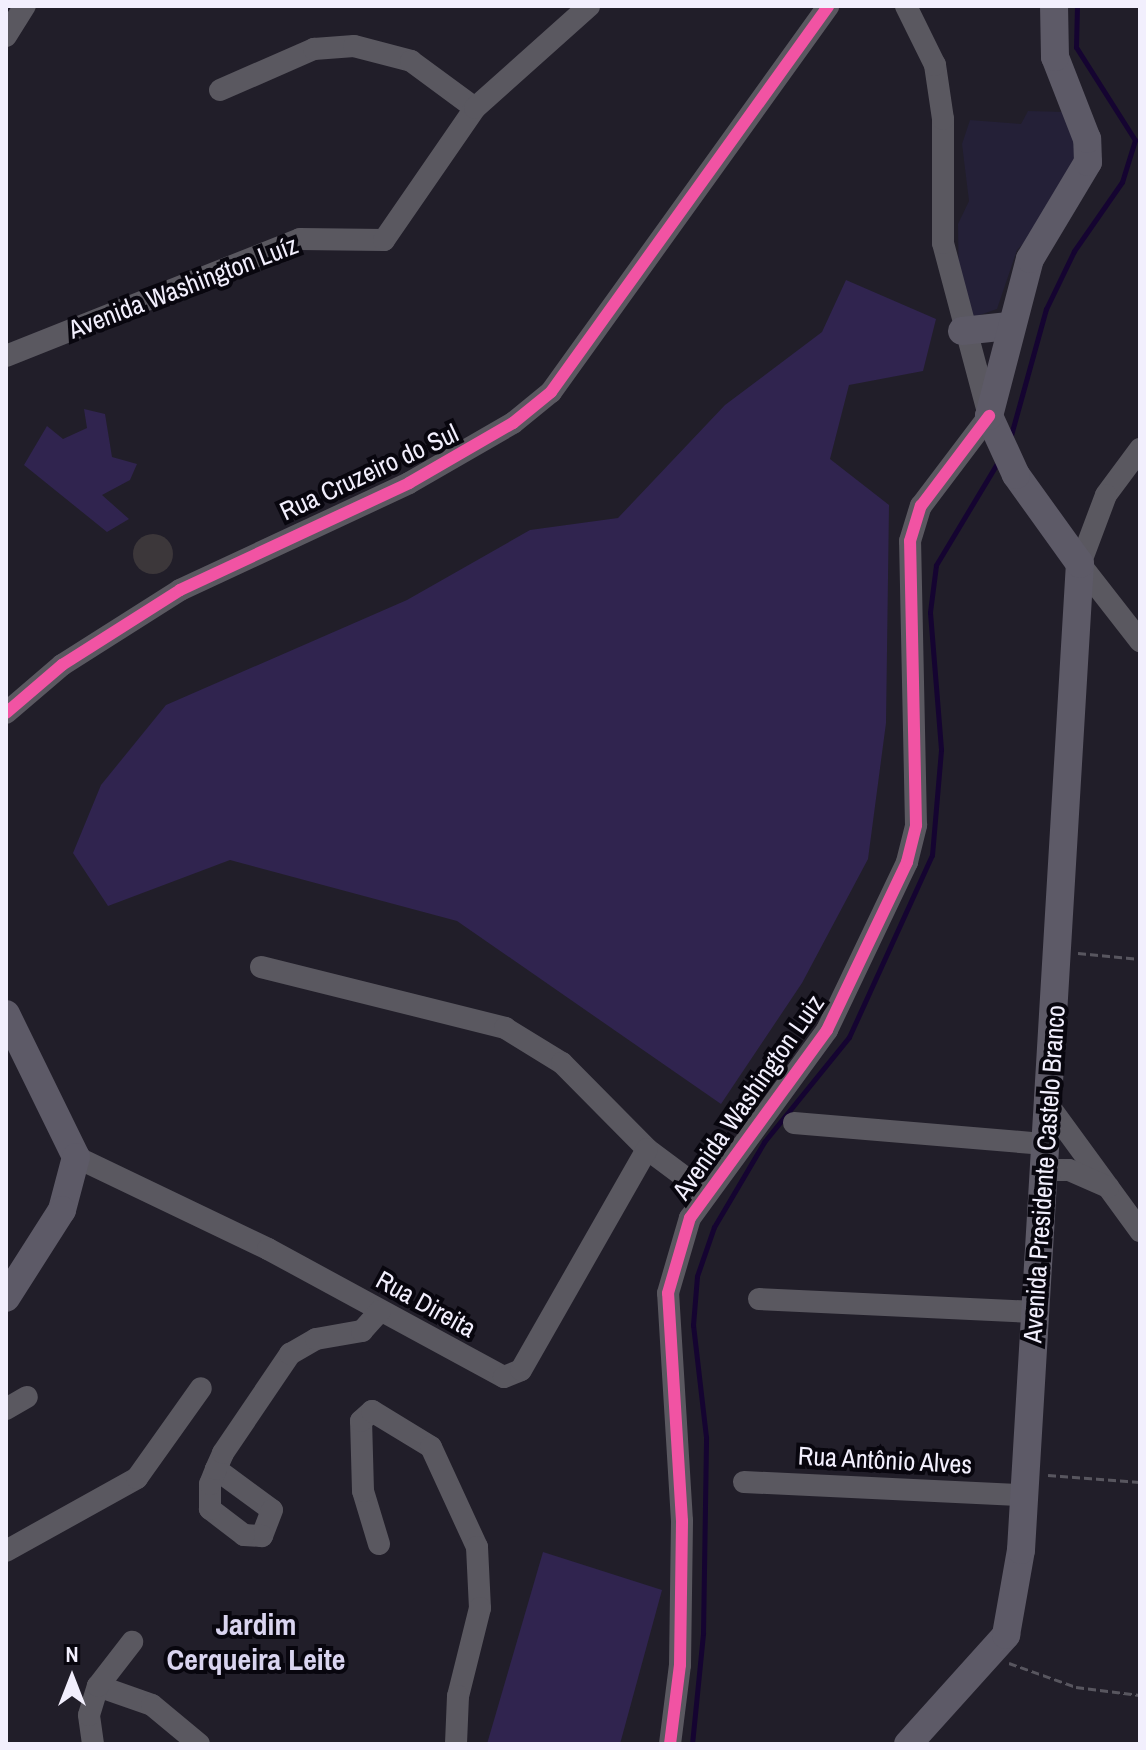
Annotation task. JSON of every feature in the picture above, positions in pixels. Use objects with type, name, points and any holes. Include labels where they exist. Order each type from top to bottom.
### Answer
[{"type":"main road","points":[[1054,6],[1055,57],[1087,139],[1088,162],[1083,181],[1030,259],[1009,326],[989,416],[1016,475],[1080,564]]},
{"type":"main road","points":[[962,331],[1009,326]]},
{"type":"main road","name":"Avenida Presidente Castelo Branco","points":[[908,1744],[990,1657],[1015,1613],[1058,951],[1073,594],[1080,564]]},
{"type":"main road","points":[[6,1298],[62,1210],[76,1157],[10,1029]]},
{"type":"street","points":[[6,36],[25,6]]},
{"type":"street","name":"Avenida Washington Luíz","points":[[6,356],[300,239],[384,240],[475,108],[589,6]]},
{"type":"street","name":"Rua Cruzeiro do Sul","points":[[6,713],[62,665],[180,590],[409,483],[513,423],[551,392],[828,6]]},
{"type":"street","points":[[906,6],[935,65],[943,119],[943,243],[962,331],[989,416]]},
{"type":"street","points":[[220,90],[314,49],[354,46],[411,61],[475,108]]},
{"type":"street","name":"Avenida Washington Luiz","points":[[670,1744],[680,1665],[682,1521],[668,1293],[690,1218],[827,1030],[907,862],[916,825],[910,541],[921,506],[989,416]]},
{"type":"street","name":"Avenida Presidente Castelo Branco","points":[[1080,564],[1106,495],[1140,449]]},
{"type":"street","points":[[1080,564],[1140,641]]},
{"type":"street","points":[[261,967],[505,1028],[562,1063],[647,1149],[706,1193]]},
{"type":"street","points":[[1049,1106],[1140,1231]]},
{"type":"street","points":[[794,1123],[1044,1157],[1109,1187]]},
{"type":"street","name":"Rua Direita","points":[[76,1157],[380,1311],[494,1374],[512,1376],[647,1149]]},
{"type":"street","points":[[759,1299],[1034,1312]]},
{"type":"street","points":[[213,1476],[272,1510],[262,1536],[244,1535],[210,1509],[213,1476],[290,1354],[316,1339],[362,1331],[380,1311]]},
{"type":"street","points":[[6,1551],[137,1478],[201,1388]]},
{"type":"street","points":[[6,1409],[27,1397]]},
{"type":"street","points":[[379,1544],[363,1491],[361,1421],[372,1411],[431,1447],[477,1547],[480,1608],[458,1696],[456,1744]]},
{"type":"street","name":"Rua Antônio Alves","points":[[744,1482],[1024,1484]]},
{"type":"street","points":[[93,1744],[89,1715],[98,1686],[132,1642]]},
{"type":"street","points":[[98,1686],[152,1705],[199,1744]]},
{"type":"path","points":[[1058,951],[1140,959]]},
{"type":"path","points":[[1024,1484],[1140,1482]]},
{"type":"path","points":[[990,1657],[1076,1687],[1140,1695]]},
{"type":"shaded area","points":[[1028,111],[1066,112],[1077,152],[1043,223],[1017,250],[997,309],[968,319],[959,293],[958,224],[969,201],[962,144],[970,120],[1021,124]]},
{"type":"shaded area","points":[[846,280],[936,319],[923,371],[849,385],[830,459],[889,505],[886,723],[868,859],[802,983],[721,1104],[457,921],[230,860],[108,906],[73,853],[101,785],[166,705],[407,600],[530,530],[618,518],[725,405],[822,332]]},
{"type":"shaded area","points":[[84,409],[105,414],[112,457],[137,464],[130,480],[102,495],[129,519],[107,532],[24,465],[47,426],[63,439],[87,428]]},
{"type":"shaded area","points":[[543,1552],[662,1590],[620,1744],[487,1744]]},
{"type":"building","points":[[153,534],[167,540],[173,554],[167,568],[153,574],[139,568],[133,554],[139,540]]},
{"type":"waterway","points":[[1011,435],[1046,309],[1074,251],[1122,182],[1135,140],[1076,47],[1077,6]]},
{"type":"waterway","points":[[692,1744],[703,1633],[706,1437],[693,1325],[697,1276],[714,1227],[764,1142],[849,1037],[932,855],[941,749],[930,612],[936,565],[998,462]]},
{"type":"cycle path","points":[[6,713],[62,665],[180,590],[409,483],[513,423],[551,392],[828,6]]},
{"type":"cycle path","points":[[670,1744],[680,1665],[682,1521],[668,1293],[690,1218],[827,1030],[907,862],[916,825],[910,541],[921,506],[989,416]]},
{"type":"district","name":"Jardim Cerqueira Leite","points":[[256,1641]]}]
